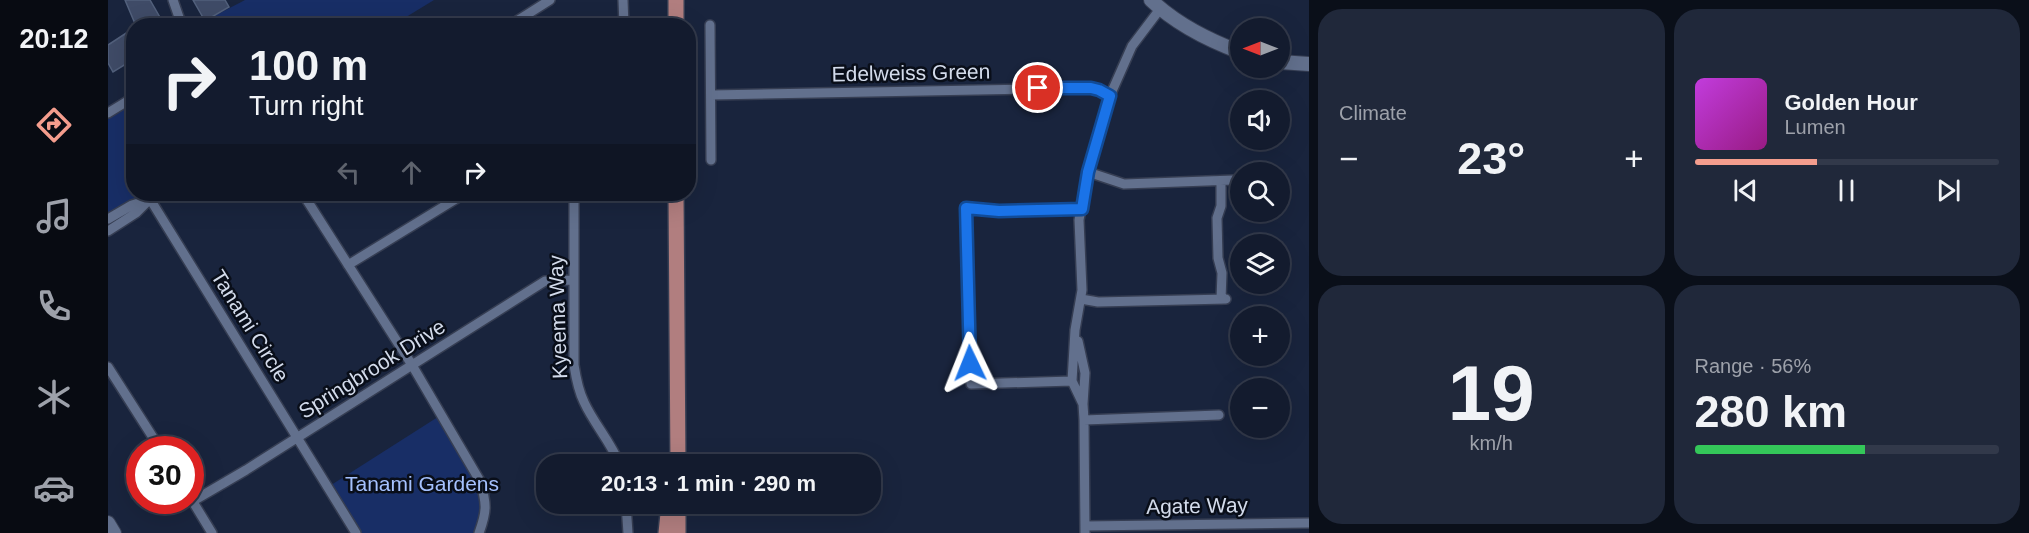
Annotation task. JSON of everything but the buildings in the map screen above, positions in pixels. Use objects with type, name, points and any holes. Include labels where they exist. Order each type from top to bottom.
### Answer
[{"type":"main road","points":[[676,0],[676,18]]},
{"type":"main road","points":[[676,201],[678,454]]},
{"type":"main road","points":[[673,454],[677,377]]},
{"type":"main road","points":[[666,533],[668,514]]},
{"type":"main road","points":[[678,514],[678,533]]},
{"type":"street","points":[[173,0],[179,18]]},
{"type":"street","points":[[522,18],[550,0]]},
{"type":"street","points":[[623,0],[624,18]]},
{"type":"street","points":[[1083,404],[1072,381],[1075,330],[1082,290],[1079,220],[1088,172],[1110,96],[1132,46],[1155,5],[1207,39],[1230,48]]},
{"type":"street","points":[[711,26],[711,160]]},
{"type":"street","points":[[1290,63],[1309,64]]},
{"type":"street","name":"Edelweiss Green","points":[[711,95],[1085,88],[1099,90],[1110,96]]},
{"type":"street","points":[[108,112],[126,102]]},
{"type":"street","points":[[1088,172],[1124,184],[1230,180]]},
{"type":"street","points":[[1081,299],[1098,302],[1224,299],[1218,258],[1217,218],[1221,206],[1221,181]]},
{"type":"street","points":[[108,219],[145,201]]},
{"type":"street","points":[[108,231],[136,213],[148,201]]},
{"type":"street","name":"Tanami Circle","points":[[151,201],[356,533]]},
{"type":"street","points":[[307,201],[412,365],[480,481],[486,502],[484,520],[479,533]]},
{"type":"street","points":[[348,265],[453,201]]},
{"type":"street","name":"Kyeema Way","points":[[574,201],[574,365],[577,383],[584,402],[615,454]]},
{"type":"street","points":[[1072,381],[971,384],[966,208],[999,211],[1082,209]]},
{"type":"street","name":"Springbrook Drive","points":[[204,493],[246,470],[545,281],[573,280]]},
{"type":"street","points":[[1075,330],[1085,373],[1083,404],[1085,530]]},
{"type":"street","points":[[108,367],[152,436]]},
{"type":"street","points":[[1084,420],[1219,414]]},
{"type":"street","points":[[201,514],[213,533]]},
{"type":"street","points":[[627,514],[628,533]]},
{"type":"street","points":[[108,523],[114,533]]},
{"type":"street","name":"Agate Way","points":[[1085,530],[1309,523]]},
{"type":"green space","points":[[245,0],[434,0],[404,18],[210,18]]},
{"type":"green space","points":[[126,101],[126,201],[145,201],[108,220],[108,113]]},
{"type":"green space","name":"Tanami Gardens","points":[[441,415],[486,502],[479,533],[356,533],[328,487]]},
{"type":"route","points":[[970,363],[966,208],[999,211],[1082,209],[1088,172],[1110,96],[1091,88],[1038,88]]}]
